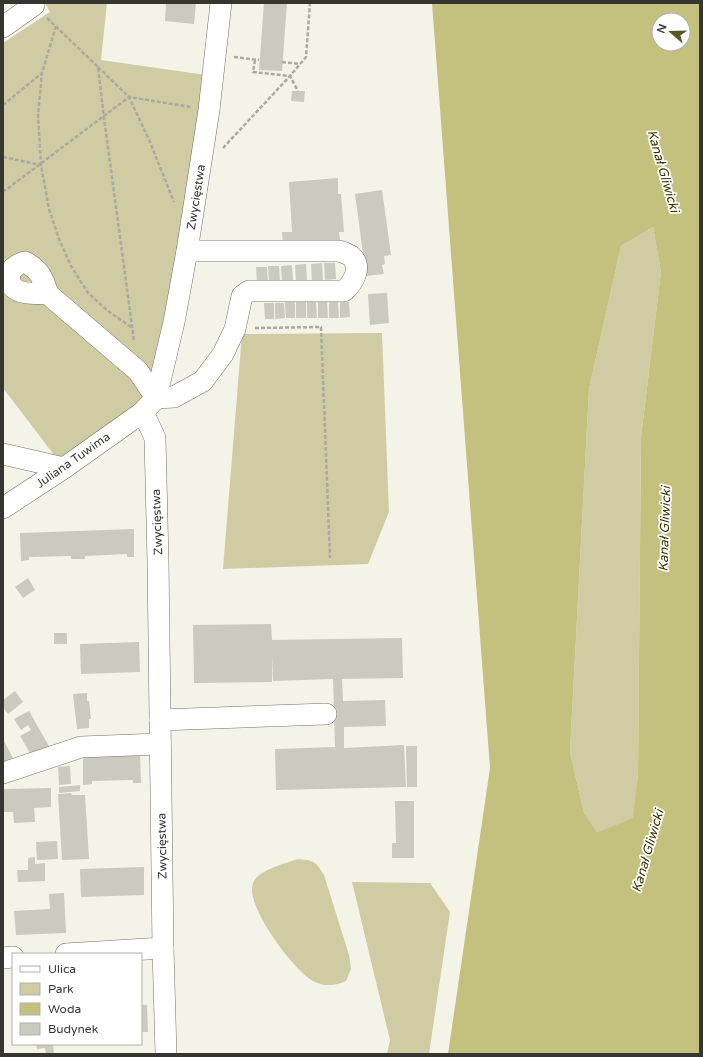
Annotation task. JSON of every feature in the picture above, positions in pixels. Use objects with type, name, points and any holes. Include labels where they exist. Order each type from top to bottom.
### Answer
[{"type":"street","name":"Zwycięstwa","points":[[166,1054],[155,438],[149,405],[174,322],[193,218],[209,110],[221,3]]},
{"type":"street","points":[[3,26],[34,4]]},
{"type":"street","points":[[48,294],[138,371],[149,405],[174,397],[203,381],[223,354],[235,328],[242,296],[249,291],[344,291],[351,284],[356,275],[356,263],[351,256],[339,251],[187,251]]},
{"type":"street","name":"Juliana Tuwima","points":[[3,508],[64,468],[149,405]]},
{"type":"street","points":[[3,454],[64,468]]},
{"type":"street","points":[[160,720],[326,714]]},
{"type":"street","points":[[3,773],[82,747],[160,744]]},
{"type":"street","points":[[82,953],[163,948]]},
{"type":"path","points":[[221,150],[306,57],[310,3]]},
{"type":"path","points":[[34,4],[129,97],[150,142],[174,202],[193,218]]},
{"type":"path","points":[[56,26],[50,41],[42,73],[38,115],[41,164],[49,209],[59,239],[71,266],[88,293],[108,311],[132,327]]},
{"type":"path","points":[[215,55],[259,60]]},
{"type":"path","points":[[255,60],[254,72],[290,76]]},
{"type":"path","points":[[282,62],[300,64]]},
{"type":"path","points":[[98,67],[134,342]]},
{"type":"path","points":[[3,105],[42,73]]},
{"type":"path","points":[[290,76],[298,91]]},
{"type":"path","points":[[3,192],[104,118],[129,97],[209,110]]},
{"type":"path","points":[[3,157],[41,164]]},
{"type":"path","points":[[235,328],[321,327],[330,558]]},
{"type":"green space","points":[[45,3],[107,3],[101,60],[213,76],[156,398],[64,468],[3,388],[3,43],[50,12]]},
{"type":"green space","points":[[653,227],[661,272],[641,437],[638,775],[634,818],[597,832],[584,813],[570,752],[589,389],[621,246]]},
{"type":"green space","points":[[382,333],[389,512],[368,564],[223,569],[242,334]]},
{"type":"green space","points":[[298,859],[314,862],[324,875],[349,955],[351,969],[346,981],[342,983],[334,985],[321,984],[313,981],[305,975],[294,965],[272,936],[256,906],[252,893],[253,883],[256,878],[266,871]]},
{"type":"green space","points":[[352,882],[430,883],[450,912],[429,1054],[387,1054],[390,1040]]},
{"type":"water","name":"Kanał Gliwicki","points":[[432,3],[700,3],[700,1054],[448,1054],[490,768]],"holes":[[[653,227],[661,272],[641,437],[638,775],[633,818],[597,832],[584,813],[570,752],[589,389],[621,246]]]},
{"type":"building","points":[[166,3],[196,3],[194,24],[165,21]]},
{"type":"building","points":[[264,3],[287,3],[282,71],[259,70]]},
{"type":"building","points":[[292,91],[305,91],[304,102],[291,101]]},
{"type":"building","points":[[338,178],[338,194],[341,194],[344,232],[339,232],[340,241],[283,246],[282,232],[292,232],[289,182]]},
{"type":"building","points":[[382,190],[391,255],[384,256],[385,264],[382,265],[384,274],[366,276],[355,194]]},
{"type":"building","points":[[322,263],[323,280],[312,281],[311,264]]},
{"type":"building","points":[[324,263],[335,263],[336,279],[325,280]]},
{"type":"building","points":[[306,264],[307,281],[296,282],[295,265]]},
{"type":"building","points":[[292,265],[293,282],[282,282],[281,266]]},
{"type":"building","points":[[268,266],[279,266],[280,283],[269,283]]},
{"type":"building","points":[[256,267],[267,267],[268,284],[257,284]]},
{"type":"building","points":[[387,293],[389,323],[370,325],[368,294]]},
{"type":"building","points":[[285,302],[295,302],[295,318],[286,318]]},
{"type":"building","points":[[296,302],[306,302],[306,318],[296,318]]},
{"type":"building","points":[[307,302],[316,302],[317,318],[307,318]]},
{"type":"building","points":[[318,302],[327,302],[328,318],[318,318]]},
{"type":"building","points":[[329,302],[338,302],[339,318],[329,318]]},
{"type":"building","points":[[340,302],[349,302],[350,317],[340,318]]},
{"type":"building","points":[[264,303],[274,303],[274,319],[265,319]]},
{"type":"building","points":[[275,303],[284,303],[285,318],[275,319]]},
{"type":"building","points":[[134,529],[134,557],[127,557],[127,554],[85,556],[85,559],[71,559],[71,556],[29,557],[29,560],[21,561],[20,533]]},
{"type":"building","points":[[28,578],[35,590],[23,598],[15,587]]},
{"type":"building","points":[[271,624],[272,640],[402,638],[403,678],[342,679],[343,701],[385,700],[386,726],[344,727],[344,748],[404,745],[406,787],[276,790],[275,749],[335,747],[333,679],[273,681],[272,654],[272,682],[194,683],[193,625]]},
{"type":"building","points":[[54,633],[67,633],[67,644],[54,644]]},
{"type":"building","points":[[139,642],[140,672],[81,674],[80,644]]},
{"type":"building","points":[[15,691],[23,702],[8,714],[3,707],[3,700]]},
{"type":"building","points":[[87,693],[87,701],[89,701],[91,719],[89,719],[89,728],[77,729],[73,694]]},
{"type":"building","points":[[29,711],[50,748],[33,758],[20,736],[31,730],[28,725],[21,730],[14,719]]},
{"type":"building","points":[[3,739],[13,758],[3,764]]},
{"type":"building","points":[[406,746],[417,746],[417,787],[407,787]]},
{"type":"building","points":[[140,755],[141,783],[133,783],[133,780],[92,781],[92,784],[83,785],[83,756]]},
{"type":"building","points":[[70,766],[71,784],[59,785],[58,767]]},
{"type":"building","points":[[80,785],[80,791],[59,793],[59,787]]},
{"type":"building","points":[[51,788],[51,807],[34,808],[35,822],[14,823],[13,812],[3,812],[3,789]]},
{"type":"building","points":[[71,793],[72,795],[85,795],[89,859],[62,860],[58,794]]},
{"type":"building","points":[[395,801],[414,801],[414,858],[392,858],[392,843],[396,843]]},
{"type":"building","points":[[57,841],[58,859],[37,860],[36,842]]},
{"type":"building","points":[[35,857],[35,864],[45,863],[45,881],[18,882],[17,870],[28,870],[28,858]]},
{"type":"building","points":[[144,867],[144,895],[81,897],[80,869]]},
{"type":"building","points":[[64,893],[66,933],[16,935],[14,911],[50,909],[49,894]]},
{"type":"building","points":[[142,1005],[147,1005],[148,1032],[142,1032]]},
{"type":"building","points":[[36,1045],[53,1045],[54,1054],[46,1054],[45,1048],[37,1049]]}]
